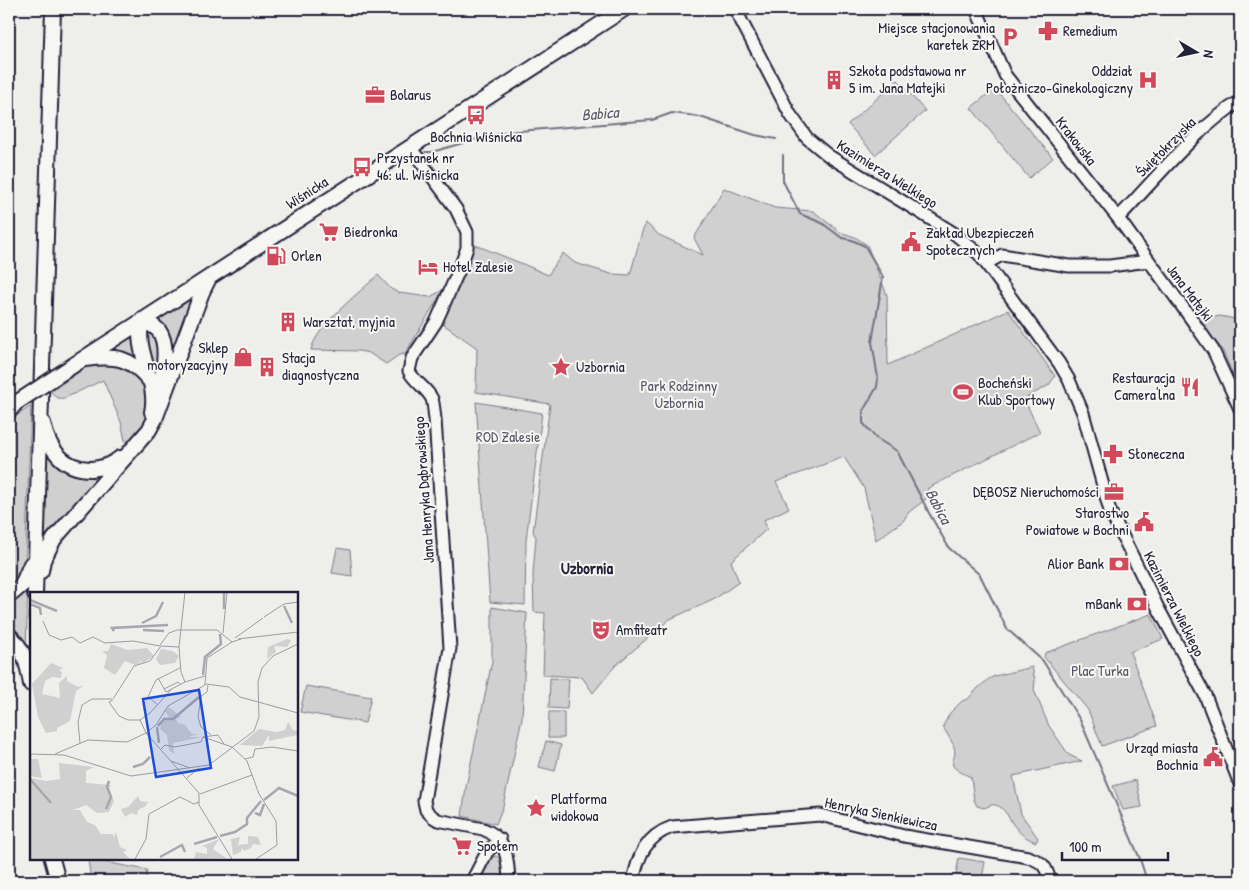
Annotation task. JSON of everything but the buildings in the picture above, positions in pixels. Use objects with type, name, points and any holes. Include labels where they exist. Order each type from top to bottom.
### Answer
[{"type":"main road","points":[[35,592],[52,9]]},
{"type":"main road","name":"Wiśnicka","points":[[11,407],[142,320],[624,9]]},
{"type":"main road","points":[[35,592],[43,560],[48,548],[149,430],[160,406],[202,292],[210,277]]},
{"type":"main road","points":[[39,405],[50,445],[65,463],[84,469],[106,467],[121,458],[148,423],[154,405],[140,337],[142,320],[160,332],[164,348],[160,406]]},
{"type":"main road","points":[[82,359],[110,357],[127,361],[143,372],[150,382]]},
{"type":"main road","points":[[9,596],[26,579],[31,564],[36,534]]},
{"type":"main road","points":[[9,635],[22,651],[30,679]]},
{"type":"main road","points":[[52,860],[58,881]]},
{"type":"street","name":"Kazimierza Wielkiego","points":[[735,9],[790,114],[807,138],[829,156],[959,237],[976,250],[1059,363],[1069,380],[1089,430],[1110,511],[1157,606],[1205,695],[1240,784]]},
{"type":"street","name":"Krakowska","points":[[976,9],[1005,75],[1118,218],[1148,261]]},
{"type":"street","name":"Świętokrzyska","points":[[1118,218],[1200,132],[1227,109],[1240,102]]},
{"type":"street","name":"Jana Henryka Dąbrowskiego","points":[[410,147],[456,209],[467,232],[467,248],[459,270],[436,322],[412,358],[409,371],[413,379],[432,399],[450,648],[424,801],[426,810],[438,820],[483,829],[500,840]]},
{"type":"street","name":"Jana Matejki","points":[[986,263],[1002,255],[1069,266],[1110,266],[1148,261],[1213,350],[1240,410]]},
{"type":"street","name":"Henryka Sienkiewicza","points":[[633,881],[639,857],[658,832],[672,827],[820,815],[904,836],[1028,857],[1040,861],[1045,867],[1050,881]]},
{"type":"street","points":[[472,881],[487,852],[500,840],[506,849],[509,881]]},
{"type":"green space","points":[[898,80],[925,111],[875,155],[848,124]]},
{"type":"green space","points":[[995,88],[1053,158],[1029,178],[971,108]]},
{"type":"green space","name":"Park Rodzinny Uzbornia","points":[[724,188],[775,208],[813,211],[840,232],[855,237],[867,245],[887,295],[888,365],[1008,310],[1055,376],[1049,385],[1024,399],[1040,432],[928,488],[926,499],[909,512],[903,521],[876,540],[864,488],[844,457],[776,482],[789,508],[764,520],[767,529],[731,561],[739,582],[713,600],[670,619],[615,666],[593,693],[582,677],[543,675],[545,613],[534,612],[533,574],[536,537],[533,532],[550,404],[476,392],[477,348],[440,322],[473,244],[548,275],[563,253],[575,263],[611,274],[630,275],[646,223],[659,235],[703,255],[694,238]]},
{"type":"green space","points":[[378,275],[391,289],[399,293],[430,297],[443,290],[405,354],[399,355],[386,364],[369,353],[359,351],[311,350],[329,320]]},
{"type":"green space","points":[[199,290],[165,381],[152,319]]},
{"type":"green space","points":[[1220,316],[1240,320],[1240,391],[1222,349],[1199,321]]},
{"type":"green space","points":[[143,325],[159,338],[157,391]]},
{"type":"green space","points":[[134,332],[145,372],[106,352]]},
{"type":"green space","points":[[94,362],[115,363],[132,370],[143,382],[147,391],[147,419],[126,445],[121,422],[103,380],[65,398],[57,398],[51,391]]},
{"type":"green space","name":"ROD Zalesie","points":[[476,402],[542,413],[526,540],[525,605],[490,602]]},
{"type":"green space","points":[[31,406],[25,571],[9,590],[9,421]]},
{"type":"green space","points":[[45,447],[52,456],[105,470],[42,547]]},
{"type":"green space","points":[[337,548],[350,550],[352,576],[332,573]]},
{"type":"green space","points":[[28,585],[26,652],[9,631],[9,600]]},
{"type":"green space","points":[[492,607],[527,613],[522,718],[503,806],[496,824],[462,816],[466,787],[492,661]]},
{"type":"green space","name":"Plac Turka","points":[[1151,614],[1163,639],[1130,652],[1157,726],[1102,746],[1088,710],[1044,657],[1045,653]]},
{"type":"green space","points":[[1032,667],[1035,680],[1034,690],[1049,726],[1069,755],[1082,761],[1013,776],[1021,814],[1038,838],[1036,842],[1020,833],[999,806],[992,805],[984,808],[977,806],[974,800],[971,777],[955,769],[953,765],[955,750],[943,726],[950,713],[989,679]]},
{"type":"green space","points":[[550,678],[569,679],[567,709],[549,708]]},
{"type":"green space","points":[[306,686],[371,697],[365,723],[300,712]]},
{"type":"green space","points":[[549,712],[564,712],[564,738],[548,738]]},
{"type":"green space","points":[[546,741],[561,745],[555,771],[539,767]]},
{"type":"green space","points":[[1136,780],[1142,807],[1123,810],[1113,786]]},
{"type":"green space","points":[[496,856],[503,862],[505,881],[478,881],[490,858]]},
{"type":"green space","points":[[959,858],[985,862],[982,878],[956,874]]},
{"type":"green space","points":[[88,860],[147,870],[146,881],[91,881]]},
{"type":"waterway","name":"Babica","points":[[425,152],[432,152],[507,132],[652,120],[672,113],[700,117],[755,135],[776,139]]},
{"type":"waterway","name":"Babica","points":[[783,155],[783,181],[800,214],[822,223],[842,238],[865,246],[883,277],[872,342],[878,378],[877,387],[863,411],[863,423],[876,438],[897,451],[949,548],[980,575],[1007,629],[1043,661],[1080,720],[1140,859],[1147,881]]},
{"type":"place","name":"Remedium","points":[[1048,31]]},
{"type":"place","name":"Miejsce stacjonowania karetek ZRM","points":[[1010,37]]},
{"type":"place","name":"Szkoła podstawowa nr 5 im. Jana Matejki","points":[[834,80]]},
{"type":"place","name":"Oddział Położniczo-Ginekologiczny","points":[[1148,80]]},
{"type":"place","name":"Bolarus","points":[[375,95]]},
{"type":"place","name":"Bochnia Wiśnicka","points":[[476,115]]},
{"type":"place","name":"Przystanek nr 46: ul. Wiśnicka","points":[[362,167]]},
{"type":"place","name":"Biedronka","points":[[329,232]]},
{"type":"place","name":"Zakład Ubezpieczeń Społecznych","points":[[911,242]]},
{"type":"place","name":"Orlen","points":[[276,256]]},
{"type":"place","name":"Hotel Zalesie","points":[[428,267]]},
{"type":"place","name":"Warsztat, myjnia","points":[[288,322]]},
{"type":"place","name":"Sklep motoryzacyjny","points":[[243,357]]},
{"type":"place","name":"Stacja diagnostyczna","points":[[267,367]]},
{"type":"place","name":"Uzbornia","points":[[561,367]]},
{"type":"place","name":"Restauracja Camera'lna","points":[[1190,387]]},
{"type":"place","name":"Bocheński Klub Sportowy","points":[[963,392]]},
{"type":"place","name":"Słoneczna","points":[[1113,454]]},
{"type":"place","name":"DĘBOSZ Nieruchomości","points":[[1114,492]]},
{"type":"place","name":"Starostwo Powiatowe w Bochni","points":[[1144,522]]},
{"type":"place","name":"Alior Bank","points":[[1119,564]]},
{"type":"place","name":"mBank","points":[[1137,604]]},
{"type":"place","name":"Amfiteatr","points":[[601,630]]},
{"type":"place","name":"Urząd miasta Bochnia","points":[[1213,757]]},
{"type":"place","name":"Platforma widokowa","points":[[536,808]]},
{"type":"place","name":"Społem","points":[[462,846]]},
{"type":"district","name":"Uzbornia","points":[[587,568]]}]
